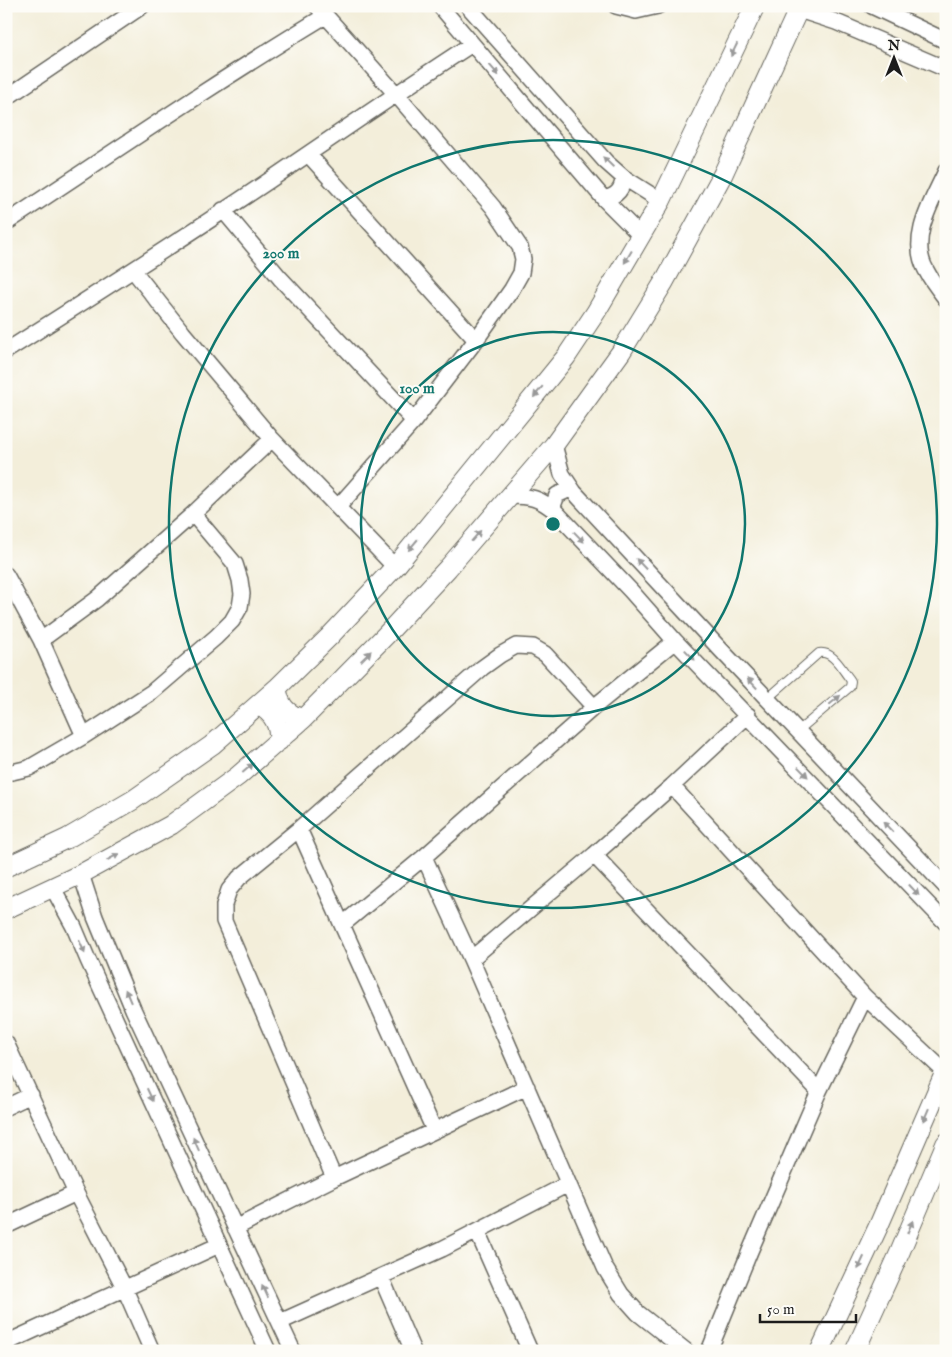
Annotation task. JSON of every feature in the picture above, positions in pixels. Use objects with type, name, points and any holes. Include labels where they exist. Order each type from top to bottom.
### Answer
[{"type":"street","points":[[6,98],[142,6]]},
{"type":"street","points":[[440,6],[604,198],[641,236]]},
{"type":"street","points":[[468,6],[606,162],[623,177],[661,201]]},
{"type":"street","points":[[616,6],[636,11],[658,6]]},
{"type":"street","points":[[7,866],[68,838],[133,800],[212,745],[277,688],[329,637],[395,566],[566,357],[596,312],[661,201],[755,6]]},
{"type":"street","points":[[836,6],[834,16],[836,22]]},
{"type":"street","points":[[872,6],[946,41]]},
{"type":"street","points":[[6,909],[81,874],[171,826],[238,776],[279,741],[386,635],[510,496],[554,445],[620,352],[664,282],[723,174],[770,68],[800,8],[946,69]]},
{"type":"street","points":[[6,223],[145,130],[279,44],[321,11],[396,93],[493,207],[520,247],[522,260],[521,273],[512,289],[476,340],[414,421],[338,507]]},
{"type":"street","points":[[6,351],[133,270],[472,44]]},
{"type":"street","points":[[308,154],[476,340]]},
{"type":"street","points":[[946,171],[924,219],[920,240],[921,255],[925,269],[946,299]]},
{"type":"street","points":[[604,198],[616,194],[620,190],[623,177]]},
{"type":"street","points":[[223,210],[280,278],[414,421]]},
{"type":"street","points":[[133,270],[272,439],[395,566]]},
{"type":"street","points":[[41,640],[97,599],[194,514],[272,439]]},
{"type":"street","points":[[554,445],[562,474],[574,492],[946,887]]},
{"type":"street","points":[[555,511],[553,506],[557,494],[568,490],[574,492]]},
{"type":"street","points":[[510,496],[528,496],[543,502],[555,511],[676,641],[946,924]]},
{"type":"street","points":[[6,772],[30,768],[152,692],[216,638],[232,621],[240,607],[242,594],[235,564],[194,514]]},
{"type":"street","points":[[6,575],[41,640],[84,736]]},
{"type":"street","points":[[342,925],[424,857],[594,706],[676,641]]},
{"type":"street","points":[[334,1178],[224,921],[224,905],[228,890],[253,866],[299,829],[482,668],[516,646],[533,647],[545,654],[594,706]]},
{"type":"street","points":[[277,688],[278,699],[284,709],[292,716],[302,719]]},
{"type":"street","points":[[259,705],[275,719],[279,730],[279,741]]},
{"type":"street","points":[[471,959],[594,855],[748,715]]},
{"type":"street","points":[[672,786],[866,997],[945,1071],[878,1225],[820,1351]]},
{"type":"street","points":[[299,829],[434,1130]]},
{"type":"street","points":[[594,855],[819,1091]]},
{"type":"street","points":[[424,857],[471,959],[605,1268],[621,1294],[638,1313],[686,1351]]},
{"type":"street","points":[[81,874],[95,917],[133,1009],[293,1351]]},
{"type":"street","points":[[53,888],[74,927],[268,1351]]},
{"type":"street","points":[[74,927],[84,919],[95,917]]},
{"type":"street","points":[[710,1351],[750,1250],[819,1091],[866,997]]},
{"type":"street","points":[[6,1043],[76,1194],[124,1287],[152,1351]]},
{"type":"street","points":[[235,1228],[334,1178],[527,1087]]},
{"type":"street","points":[[6,1107],[31,1095]]},
{"type":"street","points":[[835,1319],[858,1343],[946,1143]]},
{"type":"street","points":[[280,1322],[381,1277],[477,1231],[568,1184]]},
{"type":"street","points":[[6,1226],[76,1194]]},
{"type":"street","points":[[477,1231],[530,1351]]},
{"type":"street","points":[[6,1342],[219,1245]]},
{"type":"street","points":[[381,1277],[413,1351]]},
{"type":"lane","points":[[767,699],[819,653],[831,656],[851,681],[850,687],[798,732]]}]
